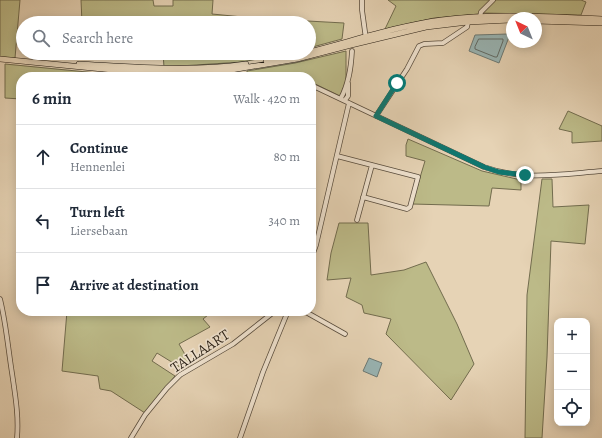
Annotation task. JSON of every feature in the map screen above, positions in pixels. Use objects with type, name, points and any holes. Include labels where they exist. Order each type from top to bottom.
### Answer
[{"type":"main road","points":[[316,54],[397,29],[441,20],[509,16],[602,19]]},
{"type":"main road","points":[[316,50],[412,30],[468,22],[506,20]]},
{"type":"main road","points":[[542,21],[602,23]]},
{"type":"main road","points":[[0,58],[16,59]]},
{"type":"main road","points":[[28,60],[153,69],[202,70],[231,68],[291,60]]},
{"type":"main road","points":[[231,68],[271,60]]},
{"type":"street","points":[[362,0],[366,39]]},
{"type":"street","points":[[480,17],[481,12],[493,0]]},
{"type":"street","points":[[376,116],[389,94],[407,69],[419,46],[424,44],[440,44],[445,42],[467,27],[468,22]]},
{"type":"street","points":[[316,245],[336,156],[351,66],[352,51]]},
{"type":"street","points":[[231,68],[232,72]]},
{"type":"street","points":[[316,87],[484,167],[499,172],[516,175],[533,175],[602,171]]},
{"type":"street","points":[[336,156],[418,177],[410,207],[407,209],[363,198]]},
{"type":"street","points":[[357,220],[372,165]]},
{"type":"street","points":[[0,299],[5,321],[16,404],[17,438]]},
{"type":"street","name":"TALLAART","points":[[131,438],[145,415],[176,378],[190,368],[233,344],[269,316]]},
{"type":"street","points":[[240,438],[263,372],[286,316]]},
{"type":"street","points":[[313,316],[345,334]]},
{"type":"shaded area","points":[[0,0],[20,0],[19,16],[16,16],[15,58],[0,57]]},
{"type":"shaded area","points":[[81,0],[153,0],[154,6],[173,6],[173,0],[213,0],[212,14],[232,16],[82,16]]},
{"type":"shaded area","points":[[388,0],[490,0],[479,14],[434,18],[385,29],[396,6]]},
{"type":"shaded area","points":[[495,0],[581,0],[586,2],[581,15],[542,14],[542,12],[482,13]]},
{"type":"shaded area","points":[[316,21],[344,23],[342,39],[316,46]]},
{"type":"shaded area","points":[[346,51],[346,82],[340,96],[316,84],[316,72],[247,72],[308,60],[316,60],[316,58]]},
{"type":"shaded area","points":[[164,60],[252,60],[242,62],[164,67]]},
{"type":"shaded area","points":[[5,64],[87,72],[16,72],[16,99],[5,98]]},
{"type":"shaded area","points":[[568,111],[602,126],[602,141],[572,143],[572,132],[559,129]]},
{"type":"shaded area","points":[[408,139],[482,171],[521,180],[521,190],[492,188],[489,206],[412,204],[425,161],[406,156],[406,145]]},
{"type":"shaded area","points":[[542,179],[552,179],[553,207],[589,205],[585,244],[551,241],[547,357],[542,438],[525,438],[527,295]]},
{"type":"shaded area","points":[[339,223],[368,223],[371,275],[404,270],[426,262],[457,324],[474,364],[451,400],[386,334],[391,319],[364,313],[362,305],[346,297],[351,278],[327,280],[331,253]]},
{"type":"shaded area","points":[[67,316],[207,316],[203,319],[210,327],[179,344],[191,365],[183,369],[157,353],[152,361],[175,376],[145,413],[111,391],[100,389],[98,376],[62,371]]},
{"type":"water","points":[[506,34],[506,45],[499,63],[469,51],[475,35]]},
{"type":"water","points":[[369,358],[382,363],[377,377],[363,371]]},
{"type":"route","points":[[397,83],[376,116],[491,170],[516,175],[525,175]]}]
